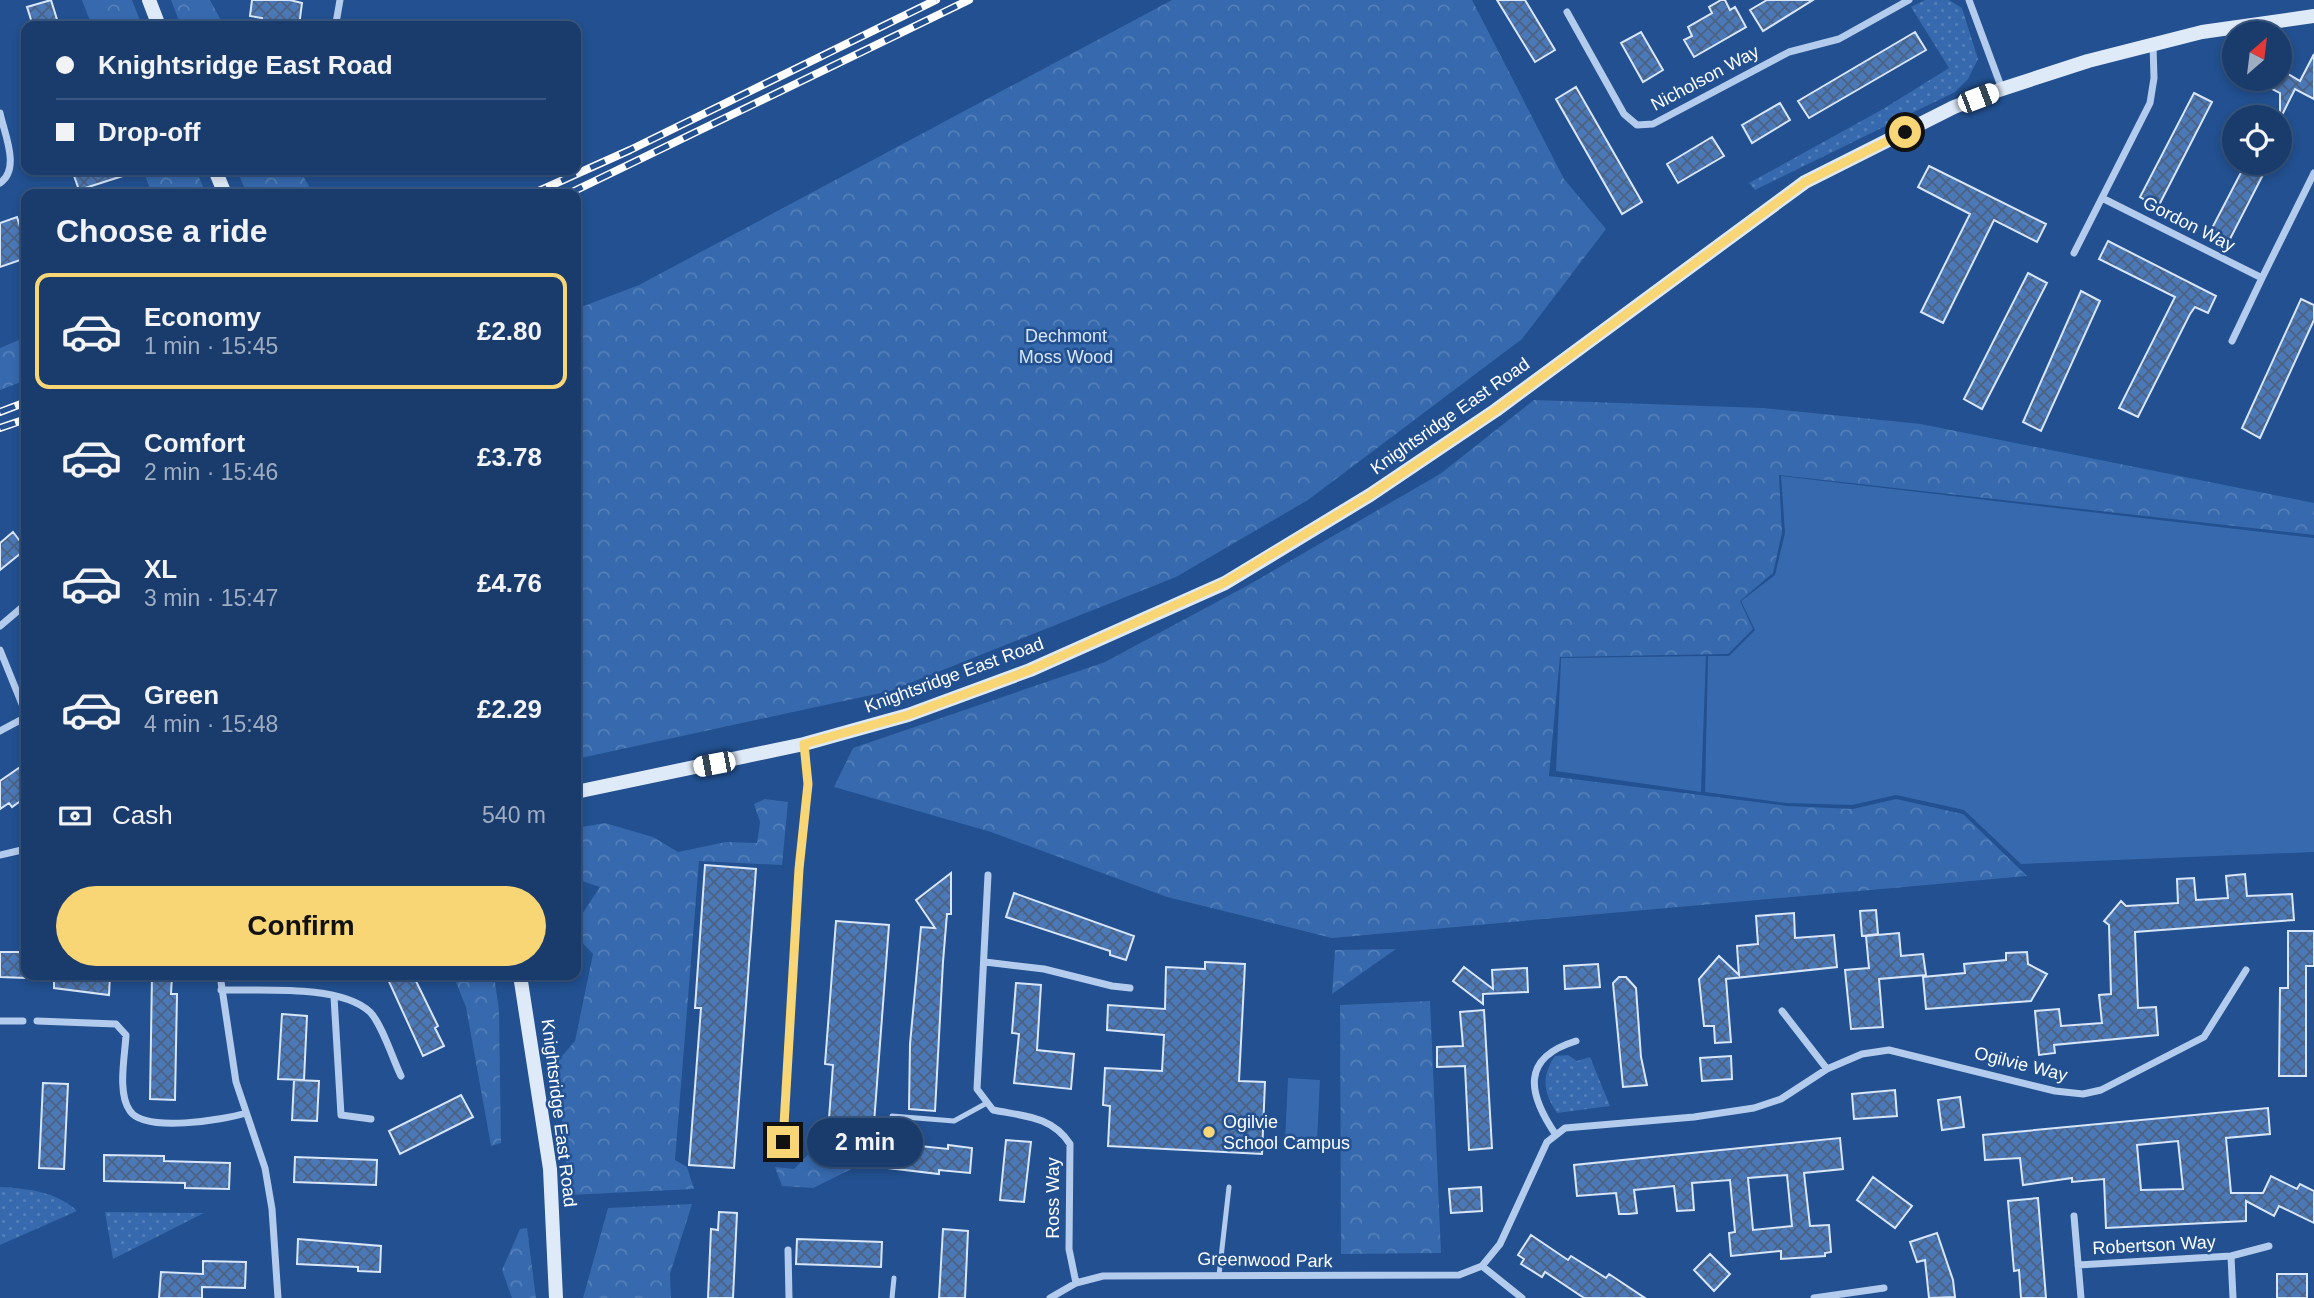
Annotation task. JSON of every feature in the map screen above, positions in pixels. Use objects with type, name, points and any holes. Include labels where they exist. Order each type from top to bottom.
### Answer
[{"type":"street","points":[[149,0],[157,21]]},
{"type":"street","points":[[335,21],[340,0]]},
{"type":"street","name":"Nicholson Way","points":[[1567,12],[1625,114],[1637,125],[1653,124],[1788,52],[1839,39],[1909,0]]},
{"type":"street","points":[[1969,0],[2002,89]]},
{"type":"street","name":"Knightsridge East Road","points":[[581,791],[804,744],[908,715],[1030,670],[1224,583],[1370,495],[1503,405],[1805,182],[1954,107],[2002,89],[2202,32],[2314,16]]},
{"type":"street","points":[[2074,253],[2150,103],[2154,78],[2153,45]]},
{"type":"street","points":[[0,113],[11,163],[10,173],[0,183]]},
{"type":"street","points":[[2232,341],[2314,173]]},
{"type":"street","name":"Gordon Way","points":[[2102,198],[2262,278]]},
{"type":"street","points":[[0,626],[21,608]]},
{"type":"street","points":[[0,650],[21,703]]},
{"type":"street","points":[[0,732],[21,719]]},
{"type":"street","points":[[0,855],[21,850]]},
{"type":"street","points":[[985,1104],[977,1089],[988,875]]},
{"type":"street","points":[[985,962],[1044,969],[1130,988]]},
{"type":"street","name":"Ogilvie Way","points":[[1556,1135],[1565,1128],[1694,1117],[1754,1108],[1781,1099],[1827,1069],[1862,1054],[1889,1050],[2055,1091],[2083,1094],[2101,1090],[2204,1037],[2246,970]]},
{"type":"street","points":[[220,980],[236,1082],[265,1168],[272,1209],[278,1298]]},
{"type":"street","name":"Knightsridge East Road","points":[[521,980],[550,1169],[556,1298]]},
{"type":"street","points":[[221,990],[303,991],[358,1003],[372,1014],[401,1076]]},
{"type":"street","points":[[334,997],[341,1115],[371,1119]]},
{"type":"street","points":[[1782,1011],[1827,1069]]},
{"type":"street","points":[[0,1021],[23,1021]]},
{"type":"street","points":[[37,1021],[116,1024],[126,1035],[124,1097],[130,1112],[143,1121],[213,1122],[246,1114]]},
{"type":"street","points":[[1522,1298],[1482,1266],[1500,1244],[1547,1142],[1556,1135],[1538,1109],[1534,1085],[1538,1066],[1548,1052],[1576,1041]]},
{"type":"street","name":"Ross Way","points":[[985,1104],[993,1110],[1049,1122],[1061,1131],[1070,1144],[1069,1249],[1076,1283]]},
{"type":"street","name":"Robertson Way","points":[[2074,1216],[2081,1298]]},
{"type":"street","name":"Robertson Way","points":[[2078,1265],[2231,1256],[2269,1246]]},
{"type":"street","points":[[788,1250],[789,1298]]},
{"type":"street","name":"Robertson Way","points":[[2231,1256],[2233,1298]]},
{"type":"street","name":"Greenwood Park","points":[[1050,1298],[1076,1283],[1115,1275],[1460,1275],[1482,1266]]},
{"type":"street","points":[[1814,1298],[1884,1288]]},
{"type":"lane","points":[[783,1142],[799,869],[808,784],[804,744]]},
{"type":"lane","points":[[892,1116],[954,1121],[985,1104]]},
{"type":"lane","points":[[1219,1275],[1228,1186]]},
{"type":"lane","points":[[892,1298],[894,1278]]},
{"type":"green space","points":[[82,0],[132,0],[140,21],[90,21]]},
{"type":"green space","points":[[171,0],[210,0],[221,21],[179,21]]},
{"type":"green space","name":"Dechmont Moss Wood","points":[[1172,0],[1472,0],[1564,179],[1606,229],[1522,339],[1308,500],[1176,577],[890,691],[581,758],[581,307],[639,285]]},
{"type":"green space","points":[[1925,0],[1949,0],[1962,8],[1978,59],[1968,79],[1955,92],[1755,190],[1749,183],[1883,109],[1949,68],[1911,7]]},
{"type":"green space","points":[[145,175],[198,175],[204,189],[150,189]]},
{"type":"green space","points":[[239,175],[303,175],[310,189],[245,189]]},
{"type":"green space","points":[[21,339],[21,382],[0,390],[0,348]]},
{"type":"green space","points":[[1534,400],[1763,408],[1921,424],[2314,503],[2314,535],[1779,475],[1782,533],[1773,573],[1740,601],[1753,629],[1728,654],[1560,657],[1549,776],[1787,806],[1853,809],[1896,799],[1963,814],[2027,876],[1332,938],[1167,897],[991,832],[834,787],[853,748],[1105,662],[1252,583],[1440,474]]},
{"type":"green space","points":[[1781,476],[2314,538],[2314,852],[2021,864],[1964,810],[1896,795],[1852,805],[1786,803],[1705,792],[1708,656],[1729,656],[1755,630],[1741,601],[1775,575],[1785,533]]},
{"type":"green space","points":[[1706,656],[1701,792],[1556,771],[1561,658]]},
{"type":"green space","points":[[765,799],[788,802],[782,865],[699,861],[675,1160],[687,1167],[694,1189],[569,1195],[556,1063],[575,1041],[593,954],[581,941],[581,916],[600,887],[581,881],[581,827],[605,823],[653,837],[678,852],[726,842],[757,843],[760,822],[754,804]]},
{"type":"green space","points":[[1396,949],[1332,994],[1335,950]]},
{"type":"green space","points":[[455,980],[495,980],[499,1010],[501,1143],[491,1146],[466,1007]]},
{"type":"green space","points":[[1430,1001],[1441,1253],[1341,1254],[1340,1005]]},
{"type":"green space","points":[[1568,1055],[1577,1061],[1590,1057],[1610,1106],[1557,1113],[1547,1091],[1547,1071],[1555,1056]]},
{"type":"green space","points":[[1288,1078],[1320,1080],[1317,1142],[1285,1140]]},
{"type":"green space","points":[[827,1135],[881,1139],[876,1157],[813,1188],[782,1186],[775,1167],[794,1169]]},
{"type":"green space","points":[[0,1187],[51,1195],[77,1211],[0,1245]]},
{"type":"green space","points":[[692,1204],[670,1274],[671,1298],[583,1298],[608,1208]]},
{"type":"green space","points":[[105,1212],[204,1213],[113,1259]]},
{"type":"green space","points":[[527,1228],[536,1298],[512,1298],[502,1270],[520,1229]]},
{"type":"building","points":[[51,0],[57,21],[31,21],[27,7]]},
{"type":"building","points":[[252,0],[290,0],[302,3],[300,21],[262,21],[262,18],[250,16]]},
{"type":"building","points":[[1497,0],[1525,0],[1555,50],[1535,62]]},
{"type":"building","points":[[1725,0],[1730,10],[1735,7],[1746,27],[1694,57],[1684,40],[1692,36],[1688,27],[1712,13],[1709,7]]},
{"type":"building","points":[[1767,0],[1813,0],[1763,31],[1750,10]]},
{"type":"building","points":[[1641,32],[1663,70],[1643,82],[1621,43]]},
{"type":"building","points":[[1915,32],[1926,50],[1809,118],[1798,101]]},
{"type":"building","points":[[2314,54],[2314,99],[2295,89],[2287,105],[2280,105],[2280,93],[2276,91],[2292,91],[2292,76],[2300,81]]},
{"type":"building","points":[[1576,87],[1642,202],[1622,214],[1556,99]]},
{"type":"building","points":[[2194,93],[2212,102],[2158,207],[2140,197]]},
{"type":"building","points":[[1780,103],[1790,120],[1752,143],[1742,125]]},
{"type":"building","points":[[1712,137],[1724,156],[1678,183],[1667,164]]},
{"type":"building","points":[[1929,166],[2046,224],[2037,242],[1994,220],[1943,323],[1921,312],[1970,214],[1918,187]]},
{"type":"building","points":[[74,175],[126,175],[82,189],[79,189]]},
{"type":"building","points":[[2240,175],[2263,175],[2229,241],[2210,232]]},
{"type":"building","points":[[17,217],[21,230],[21,260],[0,267],[0,223]]},
{"type":"building","points":[[2108,241],[2216,296],[2208,313],[2195,307],[2190,314],[2138,417],[2119,408],[2175,297],[2099,259]]},
{"type":"building","points":[[2028,273],[2047,283],[1982,409],[1964,399]]},
{"type":"building","points":[[2081,291],[2100,301],[2041,431],[2023,422]]},
{"type":"building","points":[[2301,299],[2314,305],[2314,320],[2260,438],[2242,428]]},
{"type":"building","points":[[13,532],[21,542],[21,553],[0,570],[0,543]]},
{"type":"building","points":[[21,766],[21,801],[12,807],[9,803],[0,809],[0,781]]},
{"type":"building","points":[[705,865],[756,869],[734,1168],[689,1165],[701,1008],[695,1008]]},
{"type":"building","points":[[951,873],[951,914],[947,914],[943,962],[935,1111],[909,1109],[910,1044],[921,927],[935,928],[916,900]]},
{"type":"building","points":[[2245,874],[2247,896],[2292,894],[2294,920],[2135,932],[2138,1008],[2156,1007],[2158,1035],[2054,1045],[2055,1053],[2039,1055],[2035,1011],[2059,1009],[2061,1026],[2102,1023],[2099,995],[2111,994],[2109,925],[2104,921],[2121,901],[2126,906],[2178,903],[2177,879],[2194,878],[2196,900],[2228,898],[2226,876]]},
{"type":"building","points":[[1014,893],[1134,936],[1126,960],[1110,955],[1110,951],[1006,917]]},
{"type":"building","points":[[1876,910],[1878,934],[1862,936],[1860,911]]},
{"type":"building","points":[[1794,913],[1795,938],[1834,935],[1837,967],[1726,979],[1731,1042],[1715,1043],[1714,1026],[1704,1026],[1699,979],[1719,956],[1739,975],[1737,946],[1758,944],[1756,916]]},
{"type":"building","points":[[836,921],[889,925],[873,1136],[828,1132],[833,1065],[825,1064]]},
{"type":"building","points":[[2288,931],[2314,931],[2314,966],[2306,966],[2306,1076],[2279,1076],[2280,988],[2288,988]]},
{"type":"building","points":[[1899,933],[1901,956],[1923,954],[1926,975],[1879,979],[1883,1027],[1851,1029],[1845,970],[1869,968],[1866,936]]},
{"type":"building","points":[[0,952],[21,952],[21,978],[0,977]]},
{"type":"building","points":[[2027,952],[2028,964],[2047,974],[2031,1001],[1926,1009],[1923,977],[1965,973],[1964,964],[2006,960],[2006,953]]},
{"type":"building","points":[[1205,962],[1245,964],[1239,1081],[1265,1082],[1262,1154],[1108,1146],[1110,1106],[1103,1105],[1105,1068],[1162,1071],[1164,1035],[1107,1030],[1108,1005],[1165,1009],[1166,967],[1205,969]]},
{"type":"building","points":[[1598,964],[1600,987],[1565,989],[1564,966]]},
{"type":"building","points":[[1464,967],[1493,989],[1492,970],[1527,968],[1528,992],[1483,994],[1483,1004],[1453,981]]},
{"type":"building","points":[[1619,977],[1626,977],[1636,988],[1641,1057],[1647,1085],[1623,1087],[1613,983]]},
{"type":"building","points":[[54,980],[110,980],[109,995],[54,988]]},
{"type":"building","points":[[152,980],[172,980],[171,994],[177,994],[175,1100],[150,1099]]},
{"type":"building","points":[[388,980],[415,980],[438,1026],[435,1028],[444,1046],[423,1056]]},
{"type":"building","points":[[1016,983],[1041,985],[1037,1050],[1074,1054],[1071,1089],[1014,1083],[1019,1034],[1012,1033]]},
{"type":"building","points":[[1484,1010],[1492,1148],[1469,1150],[1465,1066],[1437,1067],[1437,1047],[1463,1046],[1460,1012]]},
{"type":"building","points":[[282,1014],[307,1016],[304,1080],[278,1079]]},
{"type":"building","points":[[1731,1056],[1732,1079],[1702,1081],[1700,1058]]},
{"type":"building","points":[[294,1080],[319,1081],[317,1121],[292,1120]]},
{"type":"building","points":[[43,1083],[68,1084],[64,1169],[39,1168]]},
{"type":"building","points":[[1895,1090],[1897,1116],[1854,1119],[1852,1094]]},
{"type":"building","points":[[461,1095],[473,1117],[400,1154],[389,1131]]},
{"type":"building","points":[[1960,1097],[1964,1127],[1942,1130],[1938,1100]]},
{"type":"building","points":[[2268,1108],[2270,1134],[2226,1138],[2231,1193],[2263,1193],[2271,1176],[2297,1189],[2300,1184],[2314,1191],[2314,1223],[2279,1206],[2274,1216],[2246,1201],[2246,1221],[2106,1228],[2104,1179],[2072,1182],[2072,1178],[2023,1185],[2020,1158],[1985,1160],[1983,1135]],"holes":[[[2178,1141],[2183,1189],[2141,1190],[2137,1145]]]},
{"type":"building","points":[[1840,1138],[1843,1169],[1804,1173],[1810,1226],[1829,1225],[1831,1252],[1825,1253],[1825,1256],[1781,1259],[1781,1251],[1731,1256],[1729,1233],[1735,1232],[1730,1180],[1692,1183],[1694,1210],[1677,1211],[1674,1186],[1634,1190],[1637,1213],[1619,1214],[1616,1193],[1577,1196],[1574,1165]],"holes":[[[1787,1175],[1792,1226],[1753,1230],[1748,1178]]]},
{"type":"building","points":[[1006,1140],[1031,1142],[1024,1202],[1000,1200]]},
{"type":"building","points":[[882,1142],[948,1149],[948,1145],[972,1148],[970,1173],[939,1170],[939,1174],[880,1167]]},
{"type":"building","points":[[104,1155],[164,1156],[164,1161],[230,1163],[229,1189],[185,1188],[185,1183],[104,1181]]},
{"type":"building","points":[[295,1157],[377,1160],[376,1185],[294,1182]]},
{"type":"building","points":[[1873,1177],[1912,1206],[1895,1228],[1857,1200]]},
{"type":"building","points":[[1481,1187],[1482,1211],[1451,1213],[1449,1189]]},
{"type":"building","points":[[2038,1198],[2046,1298],[2021,1298],[2019,1270],[2014,1271],[2008,1201]]},
{"type":"building","points":[[719,1212],[737,1213],[733,1298],[708,1298],[711,1229],[718,1230]]},
{"type":"building","points":[[943,1229],[968,1231],[965,1298],[939,1298]]},
{"type":"building","points":[[1937,1233],[1953,1280],[1955,1297],[1929,1298],[1925,1260],[1917,1262],[1910,1242]]},
{"type":"building","points":[[1531,1235],[1568,1260],[1571,1256],[1606,1278],[1609,1274],[1645,1298],[1584,1298],[1545,1272],[1542,1277],[1521,1264],[1524,1259],[1518,1255]]},
{"type":"building","points":[[298,1239],[381,1246],[380,1272],[358,1271],[358,1267],[297,1264]]},
{"type":"building","points":[[797,1239],[882,1242],[881,1267],[796,1264]]},
{"type":"building","points":[[1710,1254],[1730,1274],[1714,1291],[1694,1270]]},
{"type":"building","points":[[203,1261],[246,1262],[245,1288],[202,1287],[202,1298],[159,1298],[161,1272],[203,1274]]},
{"type":"building","points":[[2277,1274],[2307,1274],[2307,1298],[2277,1298]]},
{"type":"railway","points":[[581,172],[936,0]]},
{"type":"railway","points":[[578,189],[969,0]]},
{"type":"railway","points":[[543,189],[574,175]]},
{"type":"railway","points":[[0,412],[21,404]]},
{"type":"railway","points":[[0,428],[21,421]]},
{"type":"place","name":"Ogilvie School Campus","points":[[1209,1132]]},
{"type":"route","points":[[783,1142],[799,869],[808,784],[804,744],[908,715],[1030,670],[1224,583],[1370,495],[1496,410],[1805,182],[1905,132]]}]
